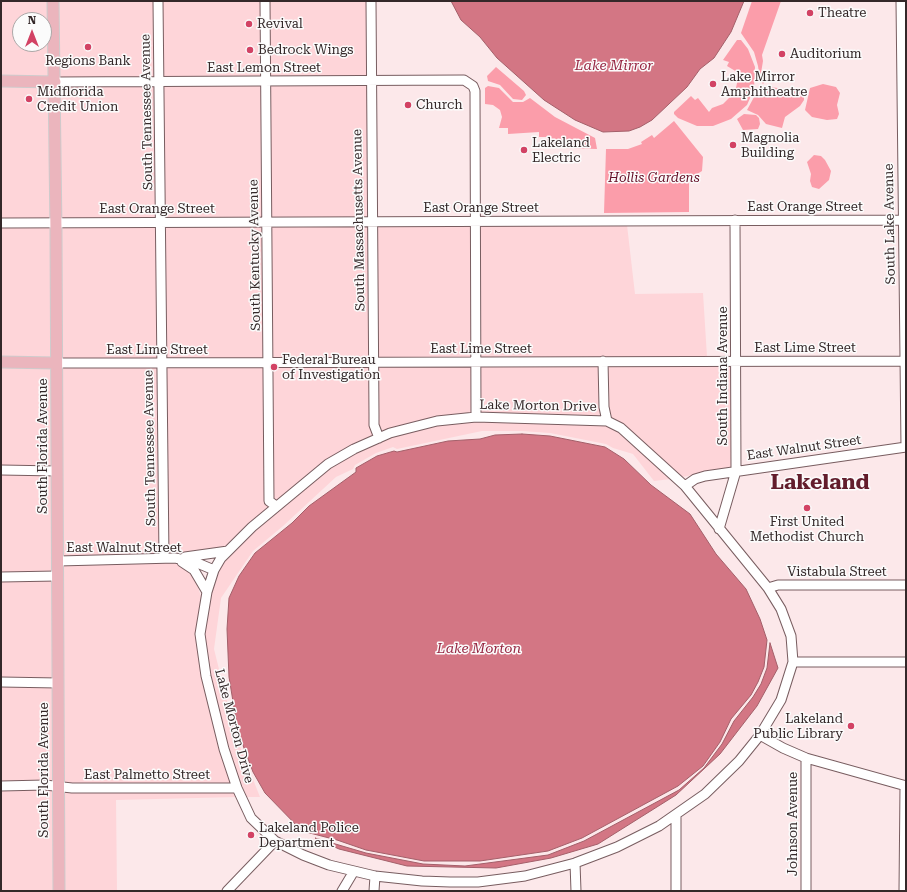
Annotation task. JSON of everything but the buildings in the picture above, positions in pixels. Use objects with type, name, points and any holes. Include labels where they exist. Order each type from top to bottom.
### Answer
[{"type":"main road","name":"South Florida Avenue","points":[[53,1],[56,223],[59,891]]},
{"type":"main road","points":[[1,81],[55,82]]},
{"type":"main road","points":[[1,362],[56,363]]},
{"type":"street","name":"South Tennessee Avenue","points":[[158,1],[162,222],[164,558]]},
{"type":"street","name":"South Kentucky Avenue","points":[[265,1],[269,501],[276,506]]},
{"type":"street","name":"South Massachusetts Avenue","points":[[370,1],[374,425],[379,438]]},
{"type":"street","name":"South Lake Avenue","points":[[901,1],[904,79],[906,447]]},
{"type":"street","name":"East Lemon Street","points":[[55,82],[464,80],[473,86],[475,91],[475,221]]},
{"type":"street","name":"South Indiana Avenue","points":[[719,528],[736,471],[735,220]]},
{"type":"street","name":"East Orange Street","points":[[1,223],[904,220]]},
{"type":"street","points":[[475,221],[476,417]]},
{"type":"street","points":[[603,361],[604,407],[607,421]]},
{"type":"street","name":"East Lime Street","points":[[56,363],[905,361]]},
{"type":"street","name":"Lake Morton Drive","points":[[476,417],[607,421],[621,428],[685,486],[768,588],[788,623],[791,636],[793,662],[781,700],[760,735],[739,761],[719,780],[676,815],[659,826],[617,847],[575,863],[478,886],[375,876],[303,855],[275,842],[251,818],[237,788],[213,705],[200,634],[207,592],[214,570],[220,558],[276,506],[328,464],[379,438],[422,424],[458,418],[476,417]]},
{"type":"street","name":"East Walnut Street","points":[[685,486],[696,479],[705,476],[906,447]]},
{"type":"street","points":[[1,470],[57,471]]},
{"type":"street","points":[[176,558],[228,551]]},
{"type":"street","points":[[176,558],[190,566],[207,592]]},
{"type":"street","name":"East Walnut Street","points":[[58,561],[176,558],[195,562],[214,570]]},
{"type":"street","points":[[1,577],[57,576]]},
{"type":"street","name":"Vistabula Street","points":[[768,588],[778,585],[906,585]]},
{"type":"street","points":[[793,662],[906,662]]},
{"type":"street","points":[[1,682],[58,682]]},
{"type":"street","points":[[760,735],[783,748],[806,758],[906,786],[904,891]]},
{"type":"street","name":"Johnson Avenue","points":[[806,758],[806,891]]},
{"type":"street","name":"East Palmetto Street","points":[[1,786],[45,785],[58,788],[237,788]]},
{"type":"street","points":[[676,815],[676,891]]},
{"type":"street","points":[[226,891],[275,842]]},
{"type":"street","points":[[575,863],[576,891]]},
{"type":"street","points":[[342,891],[354,871]]},
{"type":"street","points":[[374,891],[375,876]]},
{"type":"shaded area","points":[[1,1],[50,1],[50,12],[12,12],[12,52],[51,52],[51,78],[1,77]]},
{"type":"shaded area","points":[[57,1],[155,1],[156,77],[58,78]]},
{"type":"shaded area","points":[[162,1],[261,1],[262,76],[163,77]]},
{"type":"shaded area","points":[[268,1],[367,1],[367,77],[270,76]]},
{"type":"shaded area","points":[[1,85],[51,86],[52,219],[1,219]]},
{"type":"shaded area","points":[[156,85],[158,218],[60,219],[58,86]]},
{"type":"shaded area","points":[[163,85],[262,85],[263,217],[165,218]]},
{"type":"shaded area","points":[[270,85],[367,85],[369,217],[271,217]]},
{"type":"shaded area","points":[[263,225],[265,358],[166,359],[165,227]]},
{"type":"shaded area","points":[[271,225],[369,225],[370,359],[272,358]]},
{"type":"shaded area","points":[[376,225],[471,226],[472,358],[377,359]]},
{"type":"shaded area","points":[[627,225],[635,294],[703,293],[707,357],[479,358],[478,226]]},
{"type":"shaded area","points":[[1,227],[52,227],[52,359],[1,358]]},
{"type":"shaded area","points":[[60,227],[158,227],[159,359],[60,359]]},
{"type":"shaded area","points":[[600,365],[602,416],[479,413],[479,366]]},
{"type":"shaded area","points":[[607,365],[732,365],[733,468],[682,477],[610,418],[607,407]]},
{"type":"shaded area","points":[[1,366],[52,367],[53,467],[1,466]]},
{"type":"shaded area","points":[[265,366],[269,506],[226,547],[168,554],[166,367]]},
{"type":"shaded area","points":[[272,366],[370,367],[374,436],[327,461],[276,501],[273,499]]},
{"type":"shaded area","points":[[472,366],[472,413],[457,414],[414,422],[381,433],[378,424],[377,367]]},
{"type":"shaded area","points":[[60,367],[159,367],[161,554],[61,557]]},
{"type":"shaded area","points":[[476,421],[607,425],[619,431],[671,479],[654,481],[633,454],[613,448],[606,444],[550,433],[522,431],[482,431],[397,449],[393,447],[376,453],[355,465],[353,469],[336,477],[283,526],[253,551],[221,598],[214,649],[235,734],[260,797],[245,797],[228,748],[210,676],[204,634],[209,599],[220,565],[255,530],[330,468],[356,453],[391,437],[437,425]]},
{"type":"shaded area","points":[[1,474],[53,475],[54,572],[1,573]]},
{"type":"shaded area","points":[[172,562],[188,569],[196,582],[202,599],[199,619],[232,784],[62,784],[61,565]]},
{"type":"shaded area","points":[[54,580],[54,678],[1,678],[1,581]]},
{"type":"shaded area","points":[[1,686],[54,686],[55,783],[1,782]]},
{"type":"shaded area","points":[[45,789],[55,791],[55,891],[1,891],[1,790]]},
{"type":"shaded area","points":[[62,792],[235,792],[237,797],[116,800],[117,891],[62,891]]},
{"type":"green space","points":[[752,1],[781,1],[762,55],[763,61],[761,73],[765,81],[763,84],[760,80],[754,52],[741,33]]},
{"type":"green space","points":[[737,40],[741,40],[748,49],[755,67],[754,89],[747,105],[731,119],[713,126],[697,126],[678,118],[674,112],[691,96],[695,100],[698,98],[709,112],[712,108],[723,104],[731,96],[736,88],[738,78],[742,75],[727,66],[729,62],[723,60]]},
{"type":"green space","points":[[496,67],[524,91],[526,95],[522,100],[513,99],[500,85],[488,81],[487,76]]},
{"type":"green space","points":[[823,84],[836,87],[840,93],[837,105],[839,114],[837,119],[827,120],[812,117],[805,110],[810,88]]},
{"type":"green space","points":[[488,86],[499,88],[513,102],[523,102],[530,98],[555,117],[595,138],[597,149],[562,148],[562,145],[547,145],[547,137],[539,137],[539,132],[508,134],[508,128],[499,128],[502,117],[500,110],[493,105],[485,104],[485,88]]},
{"type":"green space","points":[[762,86],[800,91],[804,95],[804,100],[800,106],[785,117],[782,128],[766,124],[758,115],[747,110],[759,88]]},
{"type":"green space","points":[[744,114],[756,115],[759,118],[760,124],[758,129],[743,130],[737,119]]},
{"type":"green space","name":"Hollis Gardens","points":[[674,121],[703,157],[702,171],[689,179],[689,212],[604,213],[606,149],[628,149],[642,144],[641,142],[652,135],[654,138]]},
{"type":"green space","points":[[814,155],[821,156],[831,171],[829,180],[819,189],[812,187],[810,181],[811,174],[807,162]]},
{"type":"water","name":"Lake Mirror","points":[[451,1],[744,1],[731,32],[714,58],[700,69],[687,87],[652,120],[629,131],[603,132],[575,120],[544,100],[497,58],[480,37],[461,20]]},
{"type":"water","name":"Lake Morton","points":[[522,434],[550,436],[605,447],[624,459],[651,485],[690,514],[716,554],[746,589],[760,619],[767,640],[764,667],[751,695],[731,719],[720,742],[703,766],[678,786],[582,838],[548,851],[480,861],[424,861],[366,850],[337,840],[302,831],[265,793],[253,772],[238,732],[229,677],[227,629],[229,598],[239,576],[255,553],[292,523],[309,506],[356,472],[356,468],[377,456],[394,451],[397,452],[448,441],[480,439],[495,435]]},
{"type":"water","points":[[770,643],[778,668],[757,706],[720,754],[676,795],[598,844],[551,858],[496,868],[407,866],[339,849],[315,838],[366,853],[423,864],[465,866],[548,855],[584,841],[679,790],[704,768],[722,744],[734,721],[753,697],[761,684],[767,668]]},
{"type":"place","name":"Theatre","points":[[810,13]]},
{"type":"place","name":"Revival","points":[[249,24]]},
{"type":"place","name":"Regions Bank","points":[[88,47]]},
{"type":"place","name":"Bedrock Wings","points":[[250,50]]},
{"type":"place","name":"Auditorium","points":[[782,54]]},
{"type":"place","name":"Lake Mirror Amphitheatre","points":[[713,84]]},
{"type":"place","name":"Midflorida Credit Union","points":[[29,99]]},
{"type":"place","name":"Church","points":[[408,105]]},
{"type":"place","name":"Magnolia Building","points":[[733,145]]},
{"type":"place","name":"Lakeland Electric","points":[[524,150]]},
{"type":"place","name":"Federal Bureau of Investigation","points":[[274,367]]},
{"type":"place","name":"First United Methodist Church","points":[[807,508]]},
{"type":"place","name":"Lakeland Public Library","points":[[851,726]]},
{"type":"place","name":"Lakeland Police Department","points":[[251,835]]},
{"type":"district","name":"Lakeland","points":[[820,483]]}]
